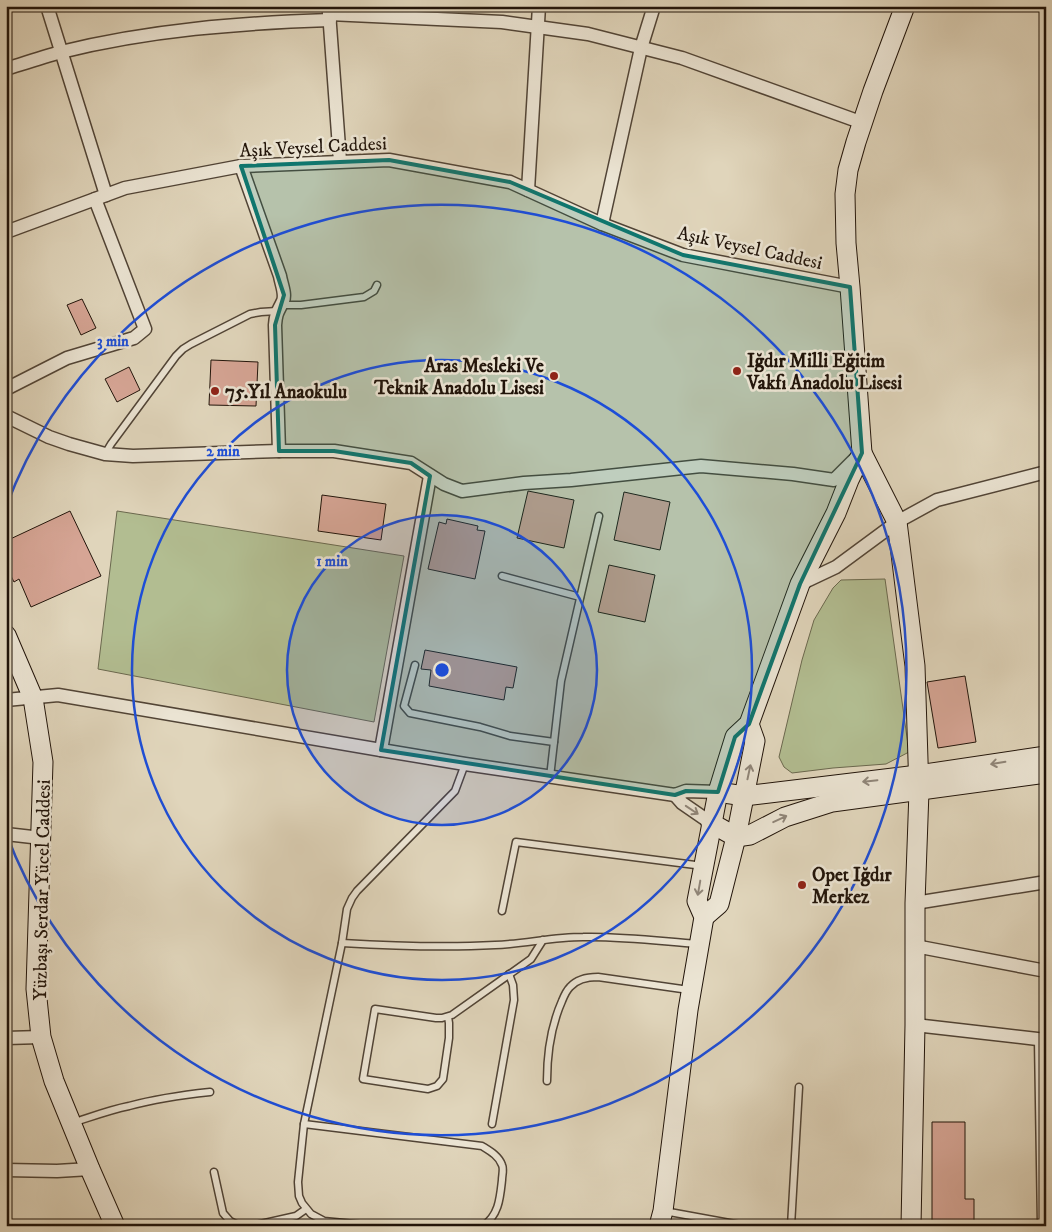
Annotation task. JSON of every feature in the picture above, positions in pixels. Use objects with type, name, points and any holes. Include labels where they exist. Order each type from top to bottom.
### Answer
[{"type":"street","points":[[6,389],[67,358],[134,338],[145,330],[100,197],[47,6]]},
{"type":"street","points":[[528,190],[539,6]]},
{"type":"street","points":[[602,224],[642,48],[654,6]]},
{"type":"street","points":[[901,7],[848,170],[845,194],[846,242],[862,452],[896,522],[915,666],[919,783],[915,903],[915,1025],[911,1226]]},
{"type":"street","points":[[329,13],[340,161]]},
{"type":"street","points":[[6,69],[61,52],[144,36],[329,13],[502,22],[588,34],[682,58],[863,123]]},
{"type":"street","name":"Aşık Veysel Caddesi","points":[[6,232],[125,188],[242,166],[389,160],[510,182],[602,224],[683,255],[850,287]]},
{"type":"street","points":[[242,166],[280,276],[284,295],[275,316],[279,451]]},
{"type":"street","points":[[6,416],[49,437],[105,454],[133,456],[334,451],[411,464],[444,484],[462,491],[524,483],[571,480],[701,466],[792,474],[834,480],[862,452]]},
{"type":"street","points":[[661,1218],[691,991],[704,917],[697,901],[718,792],[735,737],[749,724],[800,584],[836,512],[862,452]]},
{"type":"street","points":[[800,584],[836,567],[896,522],[937,500],[1046,472]]},
{"type":"street","points":[[381,750],[430,476]]},
{"type":"street","name":"Yüzbaşı Serdar Yücel Caddesi","points":[[6,635],[33,698],[43,762],[36,989],[41,1038],[54,1081],[115,1226]]},
{"type":"street","points":[[6,700],[58,695],[465,764],[675,795],[686,790],[744,796],[1046,774]]},
{"type":"street","points":[[704,917],[719,904],[736,837],[755,741],[749,724]]},
{"type":"street","points":[[675,795],[682,803],[736,837],[750,835],[784,816],[832,802],[1046,756]]},
{"type":"street","points":[[6,834],[41,838]]},
{"type":"street","points":[[915,903],[1046,882]]},
{"type":"street","points":[[915,946],[1046,971]]},
{"type":"street","points":[[915,1025],[1043,1040],[1044,1226]]},
{"type":"street","points":[[6,1038],[41,1038]]},
{"type":"street","points":[[6,1170],[57,1171],[90,1169]]},
{"type":"lane","points":[[105,454],[164,372],[183,349],[191,344],[244,316],[279,308],[364,296],[374,290],[377,285]]},
{"type":"lane","points":[[550,776],[561,681],[599,516]]},
{"type":"lane","points":[[502,576],[580,597]]},
{"type":"lane","points":[[415,665],[404,706],[410,713],[510,736],[554,742]]},
{"type":"lane","points":[[375,1226],[324,1221],[306,1209],[298,1190],[304,1124],[342,943],[347,909],[357,890],[455,791],[465,764]]},
{"type":"lane","points":[[502,911],[516,842],[703,866]]},
{"type":"lane","points":[[342,943],[465,947],[523,944],[543,940],[582,937],[608,937],[699,944]]},
{"type":"lane","points":[[448,1017],[449,1038],[443,1079],[437,1086],[428,1089],[363,1079],[375,1009],[436,1018],[448,1017],[531,959],[543,940]]},
{"type":"lane","points":[[492,1124],[514,1000],[513,985],[509,974]]},
{"type":"lane","points":[[546,1081],[554,1023],[566,992],[574,983],[585,978],[598,978],[691,991]]},
{"type":"lane","points":[[791,1226],[799,1087]]},
{"type":"lane","points":[[71,1124],[100,1114],[155,1100],[210,1092]]},
{"type":"lane","points":[[304,1124],[482,1146],[496,1155],[503,1167],[498,1208],[491,1219],[483,1226]]},
{"type":"lane","points":[[214,1172],[223,1214],[230,1222],[240,1226]]},
{"type":"lane","points":[[251,1226],[296,1216],[306,1209]]},
{"type":"lane","points":[[661,1218],[746,1226]]},
{"type":"highlighted area","points":[[389,160],[510,182],[683,255],[850,287],[862,453],[800,584],[749,724],[735,737],[718,792],[686,791],[675,795],[381,750],[430,476],[411,463],[334,451],[279,451],[275,325],[284,295],[241,166]]},
{"type":"green space","points":[[117,511],[404,556],[374,722],[98,669]]},
{"type":"green space","points":[[885,579],[909,752],[886,764],[792,773],[784,767],[779,757],[802,660],[814,620],[833,588],[841,580]]},
{"type":"building","points":[[82,299],[96,328],[81,335],[67,305]]},
{"type":"building","points":[[211,360],[258,362],[256,406],[209,405]]},
{"type":"building","points":[[129,367],[140,390],[117,402],[105,379]]},
{"type":"building","points":[[528,491],[574,500],[564,548],[517,538]]},
{"type":"building","points":[[624,492],[670,502],[660,550],[614,540]]},
{"type":"building","points":[[322,495],[386,504],[381,540],[318,531]]},
{"type":"building","points":[[70,511],[101,576],[31,607],[19,579],[14,582],[6,566],[6,541]]},
{"type":"building","points":[[447,519],[478,526],[477,530],[485,531],[475,579],[428,569],[439,522],[446,524]]},
{"type":"building","points":[[609,565],[655,575],[645,622],[598,612]]},
{"type":"building","points":[[425,650],[517,667],[513,688],[506,687],[504,700],[429,686],[431,670],[421,669]]},
{"type":"building","points":[[965,676],[976,742],[938,748],[927,682]]},
{"type":"building","points":[[932,1122],[965,1122],[965,1199],[974,1199],[974,1226],[932,1226]]},
{"type":"place","name":"Iğdır Milli Eğitim Vakfı Anadolu Lisesi","points":[[737,371]]},
{"type":"place","name":"Aras Mesleki Ve Teknik Anadolu Lisesi","points":[[554,376]]},
{"type":"place","name":"75.Yıl Anaokulu","points":[[215,391]]},
{"type":"place","name":"Opet Iğdır Merkez","points":[[802,885]]}]
